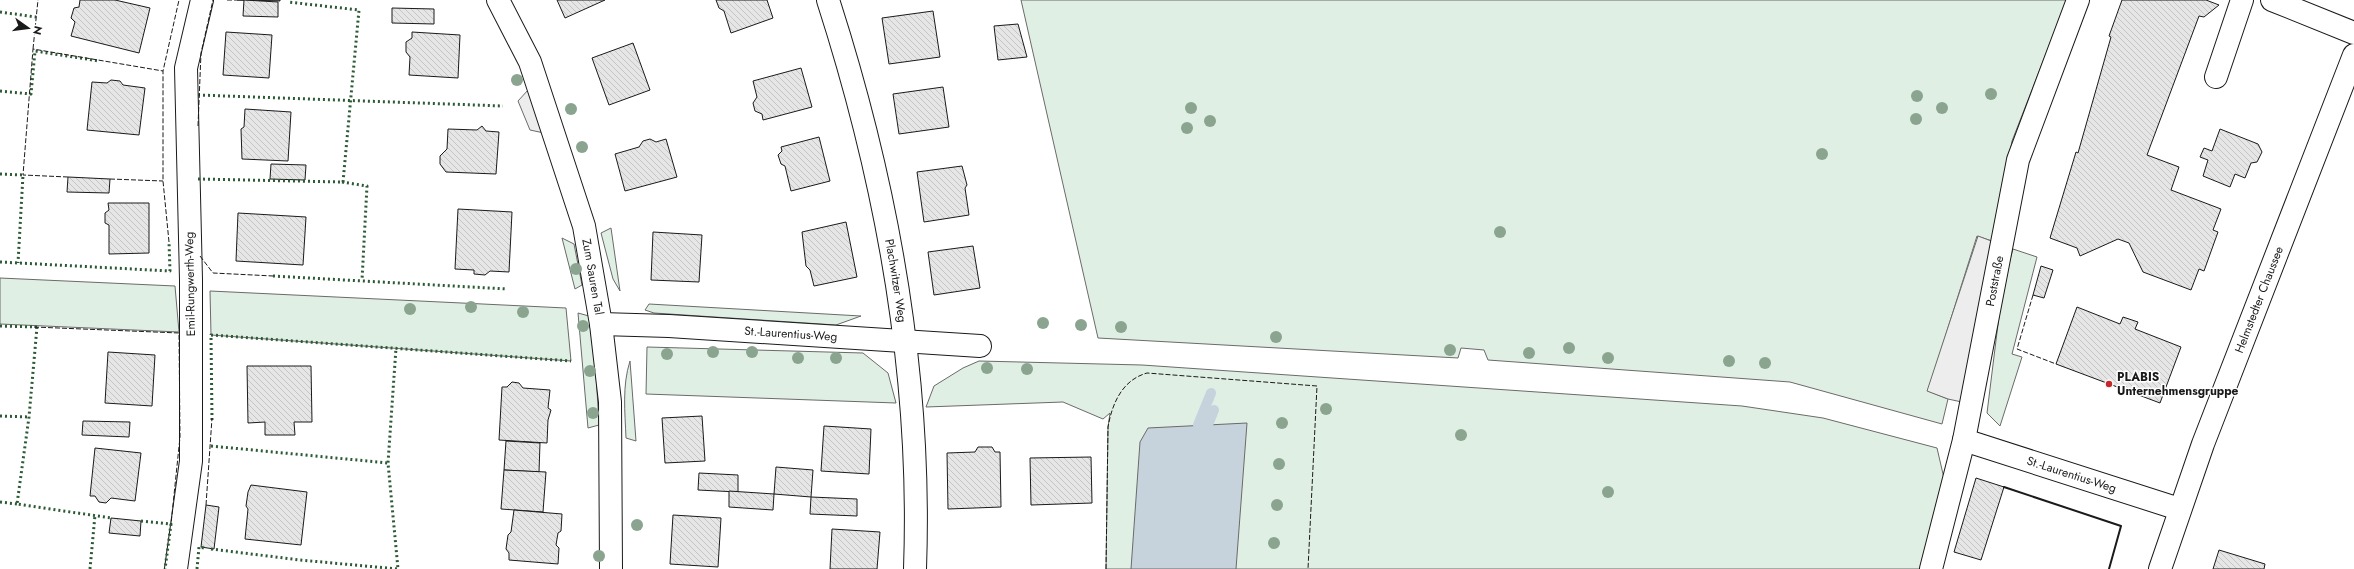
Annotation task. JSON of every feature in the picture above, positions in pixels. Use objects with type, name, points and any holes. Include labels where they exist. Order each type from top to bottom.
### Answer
[{"type":"street","name":"Emil-Rungwerth-Weg","points":[[176,569],[191,461],[191,280],[186,68],[202,0]]},
{"type":"street","name":"Zum Sauren Tal","points":[[498,0],[530,62],[557,137],[584,226],[601,324],[610,402],[612,569]]},
{"type":"street","name":"Plachwitzer Weg","points":[[828,0],[876,171],[901,306],[910,401],[916,521],[915,569]]},
{"type":"street","name":"Poststraße","points":[[1931,569],[1964,440],[2018,160],[2078,0]]},
{"type":"street","points":[[2216,77],[2242,0]]},
{"type":"street","points":[[2272,0],[2354,33]]},
{"type":"street","name":"Helmstedter Chaussee","points":[[2160,569],[2179,509],[2354,55]]},
{"type":"street","name":"St.-Laurentius-Weg","points":[[601,324],[669,326],[980,346]]},
{"type":"street","name":"St.-Laurentius-Weg","points":[[1964,440],[2179,509]]},
{"type":"green space","points":[[1021,0],[2067,0],[2012,141],[1995,242],[1977,236],[1928,391],[1948,399],[1942,424],[1790,382],[1488,360],[1484,350],[1461,348],[1458,358],[1098,338]]},
{"type":"green space","points":[[611,228],[620,291],[613,279],[601,233]]},
{"type":"green space","points":[[562,238],[574,244],[582,285],[575,289]]},
{"type":"green space","points":[[2013,249],[2037,257],[2012,354],[2022,357],[2000,426],[1987,413],[2003,284]]},
{"type":"green space","points":[[0,278],[175,286],[179,332],[0,324]]},
{"type":"green space","points":[[210,291],[566,308],[571,361],[211,335]]},
{"type":"green space","points":[[649,304],[861,316],[836,325],[654,313],[645,310]]},
{"type":"green space","points":[[578,313],[589,316],[595,356],[599,425],[588,428]]},
{"type":"green space","points":[[647,347],[863,353],[888,373],[896,403],[646,394]]},
{"type":"green space","points":[[630,361],[636,441],[626,438],[625,389],[627,370]]},
{"type":"green space","points":[[979,361],[1142,365],[1742,406],[1823,418],[1937,448],[1946,487],[1924,569],[1106,569],[1108,427],[1110,413],[1103,419],[1063,402],[926,407],[934,386],[963,368]]},
{"type":"shaded area","points":[[528,90],[544,133],[530,130],[518,101]]},
{"type":"shaded area","points":[[1978,236],[1994,242],[1971,404],[1948,399],[1927,391]]},
{"type":"shaded area","points":[[1247,423],[1236,569],[1131,569],[1140,442],[1148,428]]},
{"type":"building","points":[[80,0],[115,0],[150,8],[139,53],[71,36],[75,22],[71,18],[74,8],[79,7]]},
{"type":"building","points":[[237,0],[280,0],[280,1]]},
{"type":"building","points":[[244,0],[278,2],[278,17],[243,16]]},
{"type":"building","points":[[557,0],[605,0],[565,18]]},
{"type":"building","points":[[716,0],[767,0],[773,18],[731,33],[724,11],[719,8]]},
{"type":"building","points":[[2122,0],[2206,0],[2219,5],[2204,17],[2199,16],[2147,155],[2179,167],[2171,190],[2221,209],[2213,230],[2218,232],[2204,271],[2199,269],[2191,290],[2143,272],[2129,243],[2118,239],[2080,256],[2077,248],[2050,238],[2076,152],[2078,153],[2111,37],[2109,36]]},
{"type":"building","points":[[392,8],[434,9],[434,24],[392,23]]},
{"type":"building","points":[[933,11],[940,57],[889,64],[882,18]]},
{"type":"building","points":[[1018,24],[1027,57],[998,60],[994,26]]},
{"type":"building","points":[[226,32],[272,35],[269,78],[223,75]]},
{"type":"building","points":[[412,32],[460,35],[458,78],[409,75],[410,57],[406,52],[406,42],[412,38]]},
{"type":"building","points":[[633,43],[650,90],[609,105],[592,58]]},
{"type":"building","points":[[801,68],[812,107],[763,120],[762,114],[755,111],[753,103],[757,97],[753,81]]},
{"type":"building","points":[[111,80],[120,81],[123,85],[145,88],[139,135],[87,130],[92,82],[107,83]]},
{"type":"building","points":[[943,87],[949,127],[899,134],[893,94]]},
{"type":"building","points":[[245,109],[291,112],[288,161],[242,159],[241,129],[244,127]]},
{"type":"building","points":[[482,126],[486,131],[499,132],[496,174],[446,172],[440,164],[440,156],[447,149],[448,129],[477,130]]},
{"type":"building","points":[[2220,129],[2258,144],[2262,152],[2257,162],[2251,163],[2245,178],[2235,174],[2230,187],[2203,176],[2208,160],[2200,157],[2204,148],[2212,151]]},
{"type":"building","points":[[819,137],[830,181],[791,191],[785,166],[781,164],[778,155],[782,151],[781,147]]},
{"type":"building","points":[[650,139],[656,142],[666,139],[677,177],[625,191],[615,154],[639,147],[643,141]]},
{"type":"building","points":[[271,164],[306,165],[305,180],[270,179]]},
{"type":"building","points":[[962,166],[967,185],[965,188],[969,215],[924,222],[917,172]]},
{"type":"building","points":[[68,177],[110,179],[109,193],[67,192]]},
{"type":"building","points":[[108,203],[149,203],[149,253],[109,254],[109,225],[105,223],[105,213],[109,210]]},
{"type":"building","points":[[458,209],[512,212],[509,272],[490,271],[485,275],[474,274],[474,270],[455,269]]},
{"type":"building","points":[[238,213],[306,217],[303,265],[236,261]]},
{"type":"building","points":[[846,222],[857,277],[814,286],[810,270],[806,266],[802,232]]},
{"type":"building","points":[[653,232],[702,235],[699,282],[651,280]]},
{"type":"building","points":[[973,246],[980,288],[934,295],[928,252]]},
{"type":"building","points":[[2041,266],[2053,270],[2044,298],[2033,295]]},
{"type":"building","points":[[2077,307],[2120,324],[2123,317],[2138,322],[2135,329],[2181,347],[2160,403],[2056,364]]},
{"type":"building","points":[[108,352],[155,355],[152,406],[105,403]]},
{"type":"building","points":[[247,366],[311,366],[312,422],[294,422],[295,435],[265,435],[265,422],[248,423]]},
{"type":"building","points":[[512,382],[519,383],[523,388],[550,390],[548,408],[551,410],[548,420],[547,443],[499,440],[502,387],[507,387]]},
{"type":"building","points":[[702,416],[705,461],[665,463],[662,418]]},
{"type":"building","points":[[83,421],[130,422],[129,437],[82,435]]},
{"type":"building","points":[[824,426],[871,429],[869,474],[821,471]]},
{"type":"building","points":[[506,441],[540,443],[539,472],[504,470]]},
{"type":"building","points":[[978,447],[992,447],[995,452],[1000,452],[1001,507],[948,509],[947,453],[975,452]]},
{"type":"building","points":[[95,448],[141,453],[135,501],[111,498],[106,503],[99,502],[95,496],[90,496]]},
{"type":"building","points":[[1091,457],[1092,503],[1031,505],[1030,458]]},
{"type":"building","points":[[776,467],[813,470],[811,497],[774,494]]},
{"type":"building","points":[[504,470],[546,472],[543,512],[501,509]]},
{"type":"building","points":[[699,473],[738,475],[738,492],[698,490]]},
{"type":"building","points":[[1976,478],[2004,487],[1981,560],[1954,552]]},
{"type":"building","points":[[251,485],[307,492],[301,545],[245,539],[248,509],[246,506],[248,492]]},
{"type":"building","points":[[729,491],[774,494],[773,510],[729,507]]},
{"type":"building","points":[[811,497],[857,499],[857,516],[810,514]]},
{"type":"building","points":[[206,505],[219,507],[214,549],[201,547]]},
{"type":"building","points":[[514,510],[562,514],[561,531],[558,533],[556,545],[559,548],[558,564],[509,560],[509,553],[506,549],[508,535],[511,532]]},
{"type":"building","points":[[673,515],[721,518],[718,567],[670,564]]},
{"type":"building","points":[[111,518],[141,521],[140,536],[109,533]]},
{"type":"building","points":[[832,529],[880,532],[877,569],[830,569]]},
{"type":"building","points":[[2219,550],[2265,564],[2264,569],[2213,569]]},
{"type":"waterway","points":[[1198,425],[1211,393]]},
{"type":"waterway","points":[[1208,425],[1214,410]]},
{"type":"hedge","points":[[198,179],[343,182],[359,10],[288,2]]},
{"type":"hedge","points":[[0,12],[36,17]]},
{"type":"hedge","points":[[0,91],[31,94],[35,51],[99,61]]},
{"type":"hedge","points":[[198,95],[503,106]]},
{"type":"hedge","points":[[0,174],[23,175],[18,263]]},
{"type":"hedge","points":[[342,182],[367,186],[362,280]]},
{"type":"hedge","points":[[0,262],[170,271],[169,242]]},
{"type":"hedge","points":[[273,276],[507,289]]},
{"type":"hedge","points":[[0,326],[37,327],[34,327]]},
{"type":"hedge","points":[[37,327],[29,417],[17,504],[111,518]]},
{"type":"hedge","points":[[212,420],[211,335],[571,361]]},
{"type":"hedge","points":[[211,549],[300,560],[398,569],[388,463],[396,348]]},
{"type":"hedge","points":[[0,416],[29,417]]},
{"type":"hedge","points":[[211,446],[388,463]]},
{"type":"hedge","points":[[0,502],[17,504]]},
{"type":"hedge","points":[[90,569],[95,515]]},
{"type":"hedge","points":[[141,521],[171,524],[165,569]]},
{"type":"hedge","points":[[197,569],[199,547],[204,548]]},
{"type":"fence","points":[[33,49],[38,0]]},
{"type":"fence","points":[[169,242],[163,181],[163,71],[179,0]]},
{"type":"fence","points":[[198,126],[201,53],[213,0]]},
{"type":"fence","points":[[227,0],[237,0]]},
{"type":"fence","points":[[68,177],[23,175],[33,49],[163,71]]},
{"type":"fence","points":[[110,179],[163,181]]},
{"type":"fence","points":[[200,256],[213,273],[273,276]]},
{"type":"fence","points":[[2033,295],[2017,349],[2056,364]]},
{"type":"fence","points":[[34,327],[179,333],[180,437],[171,524]]},
{"type":"fence","points":[[1106,569],[1108,427],[1112,410],[1125,387],[1138,376],[1147,373],[1317,386],[1308,569]]},
{"type":"fence","points":[[206,505],[212,418]]},
{"type":"wall","points":[[2004,487],[2121,526],[2109,569]]},
{"type":"place","name":"PLABIS Unternehmensgruppe","points":[[2109,384]]}]
